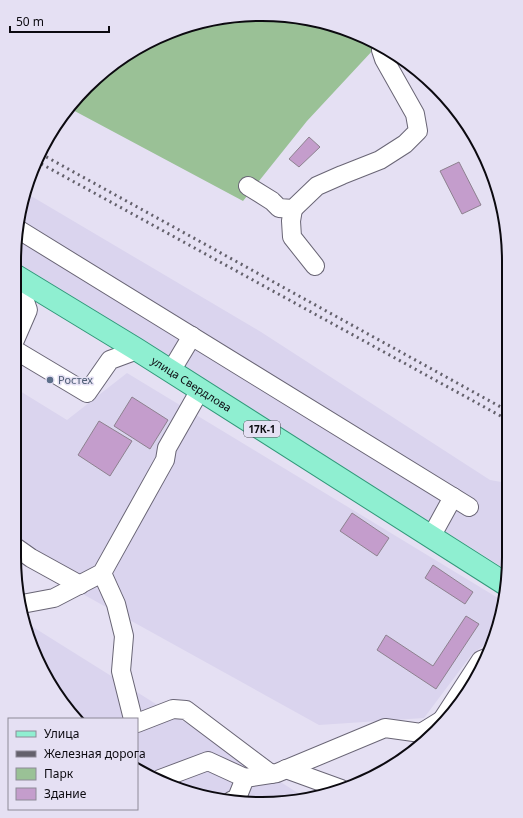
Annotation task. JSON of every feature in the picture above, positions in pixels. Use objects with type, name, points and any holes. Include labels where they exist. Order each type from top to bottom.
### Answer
[{"type":"main road","name":"улица Свердлова","points":[[21,279],[171,371],[500,581]]},
{"type":"street","points":[[315,266],[292,237],[291,221],[293,209],[318,186],[380,160],[405,144],[418,131],[415,114],[382,53]]},
{"type":"street","points":[[248,186],[272,201],[279,208],[293,209]]},
{"type":"street","points":[[23,232],[469,507]]},
{"type":"street","points":[[21,290],[28,310],[21,326]]},
{"type":"street","points":[[171,371],[192,336]]},
{"type":"street","points":[[21,354],[87,393],[110,360],[137,350]]},
{"type":"street","points":[[26,603],[54,598],[102,573],[165,460],[167,448],[200,390]]},
{"type":"street","points":[[431,537],[453,497]]},
{"type":"street","points":[[21,551],[80,585]]},
{"type":"street","points":[[102,573],[116,604],[124,636],[120,671],[133,718]]},
{"type":"street","points":[[138,723],[173,709],[186,710],[278,772],[332,786]]},
{"type":"street","points":[[165,777],[208,762],[245,778],[278,772],[384,728],[422,733],[430,728]]},
{"type":"street","points":[[238,796],[245,778]]},
{"type":"shaded area","points":[[30,195],[261,332],[490,480],[502,482],[501,566],[21,268],[23,230]]},
{"type":"shaded area","points":[[127,373],[498,598],[494,619],[486,644],[472,654],[424,718],[319,725],[21,560],[21,392],[67,420]]},
{"type":"shaded area","points":[[31,626],[299,794],[262,797],[230,795],[199,789],[169,779],[141,765],[138,763],[138,718],[84,718],[53,677],[39,649]]},
{"type":"green space","points":[[262,21],[293,23],[324,29],[354,39],[374,49],[307,121],[243,201],[74,111],[91,91],[115,71],[141,53],[169,39],[199,29],[230,23]]},
{"type":"building","points":[[309,137],[320,147],[299,167],[289,159]]},
{"type":"building","points":[[459,162],[481,205],[462,214],[440,171]]},
{"type":"building","points":[[132,397],[168,420],[150,449],[114,426]]},
{"type":"building","points":[[99,421],[132,441],[110,476],[78,455]]},
{"type":"building","points":[[352,513],[389,538],[377,556],[340,531]]},
{"type":"building","points":[[433,565],[473,592],[465,604],[425,578]]},
{"type":"building","points":[[466,616],[479,624],[436,689],[377,650],[386,635],[433,666]]},
{"type":"railway","points":[[45,156],[502,408]]},
{"type":"railway","points":[[41,164],[502,417]]},
{"type":"place","name":"Ростех","points":[[50,380]]}]
